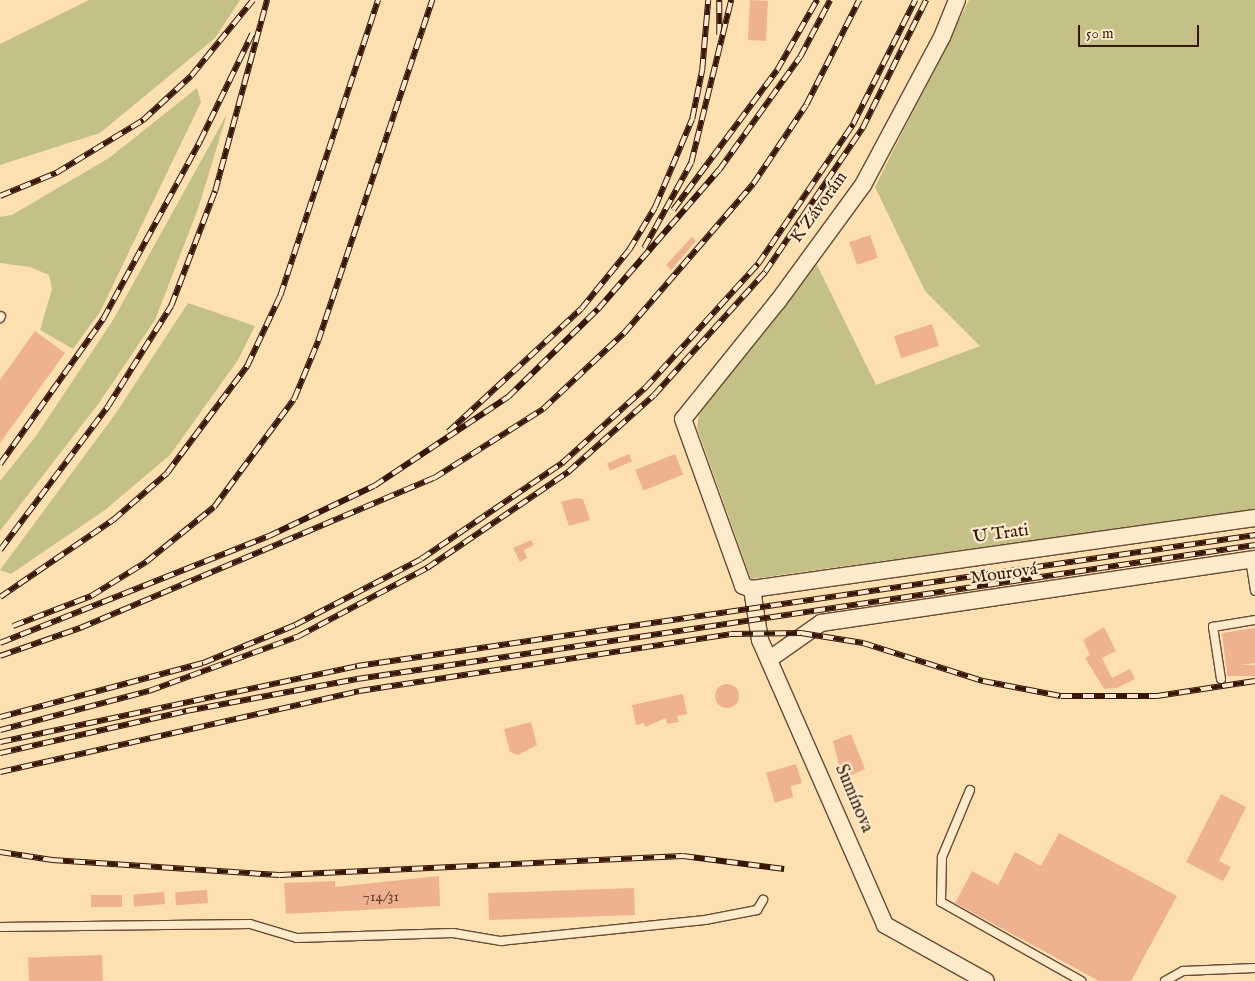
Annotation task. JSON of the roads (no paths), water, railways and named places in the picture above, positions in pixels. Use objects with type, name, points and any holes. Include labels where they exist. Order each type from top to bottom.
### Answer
[{"type":"street","name":"K Závorám","points":[[748,587],[683,419],[778,301],[863,185],[942,38],[957,0]]},
{"type":"street","name":"U Trati","points":[[748,587],[1255,518]]},
{"type":"street","name":"Mourová","points":[[771,658],[782,653],[808,628],[821,623],[1253,559]]},
{"type":"street","name":"Sumínova","points":[[748,587],[760,640],[771,658],[885,925],[986,981]]},
{"type":"lane","points":[[1253,559],[1255,591]]},
{"type":"lane","points":[[1221,679],[1213,627],[1255,620]]},
{"type":"lane","points":[[970,790],[942,857],[941,902],[1081,981]]},
{"type":"lane","points":[[0,927],[250,924],[297,938],[454,933],[501,941],[705,920],[757,910],[763,900]]},
{"type":"lane","points":[[1164,981],[1183,971],[1255,968]]},
{"type":"railway","points":[[0,196],[56,173],[143,120],[191,76],[253,0]]},
{"type":"railway","points":[[0,550],[108,406],[171,306],[215,191],[267,0]]},
{"type":"railway","points":[[0,597],[113,520],[167,473],[247,366],[280,296],[378,0]]},
{"type":"railway","points":[[13,626],[91,596],[146,562],[214,507],[294,399],[318,341],[432,0]]},
{"type":"railway","points":[[448,432],[581,309],[629,250],[655,207],[692,119],[702,70],[708,0]]},
{"type":"railway","points":[[719,0],[719,35]]},
{"type":"railway","points":[[644,248],[691,163],[731,0]]},
{"type":"railway","points":[[673,210],[777,70],[817,0]]},
{"type":"railway","points":[[0,643],[269,536],[374,486],[508,397],[598,309],[719,170],[800,57],[830,0]]},
{"type":"railway","points":[[0,656],[80,628],[434,478],[543,409],[624,333],[753,184],[806,105],[859,0]]},
{"type":"railway","points":[[0,717],[203,663],[295,625],[421,559],[562,463],[645,388],[758,264],[853,124],[915,0]]},
{"type":"railway","points":[[0,730],[149,691],[299,636],[427,568],[568,472],[654,395],[765,272],[862,129],[926,0]]},
{"type":"railway","points":[[0,464],[103,319],[200,141],[252,34]]},
{"type":"railway","points":[[0,742],[357,666],[1255,535]]},
{"type":"railway","points":[[0,753],[186,711],[357,679],[1255,545]]},
{"type":"railway","points":[[0,772],[359,691],[731,634],[801,633],[863,643],[983,681],[1061,696],[1157,696],[1255,681]]},
{"type":"railway","points":[[0,852],[52,860],[280,875],[683,856],[784,869]]}]
